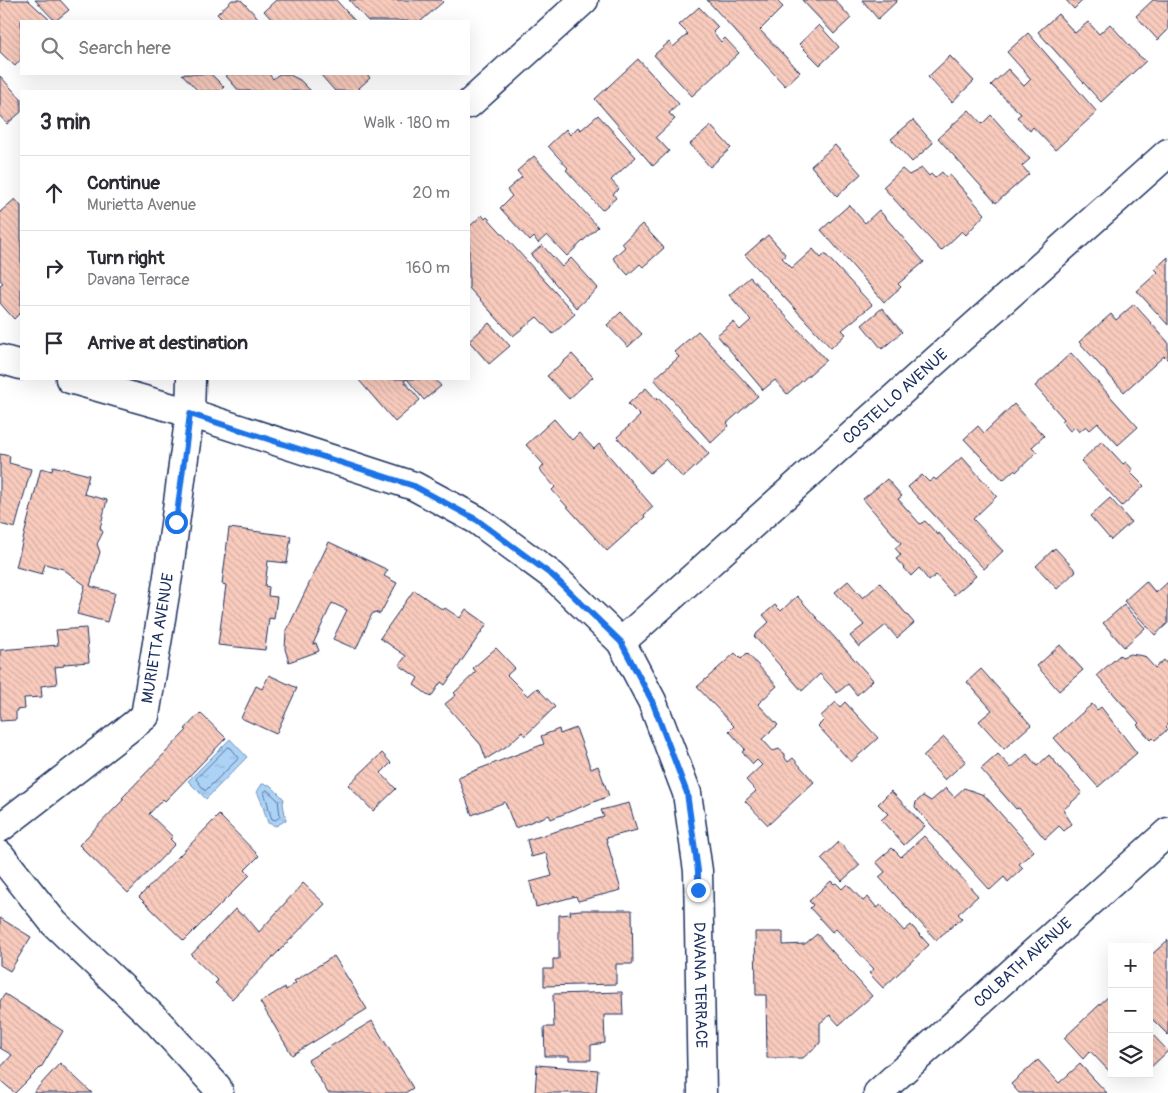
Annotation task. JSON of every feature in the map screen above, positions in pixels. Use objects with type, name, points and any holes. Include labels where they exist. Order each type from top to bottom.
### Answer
[{"type":"street","points":[[470,103],[584,0]]},
{"type":"street","name":"COSTELLO AVENUE","points":[[621,642],[1168,153]]},
{"type":"street","points":[[0,359],[20,365]]},
{"type":"street","name":"DAVANA TERRACE","points":[[73,380],[190,414],[414,486],[477,520],[553,576],[621,642],[652,701],[687,793],[698,871],[702,1093]]},
{"type":"street","name":"MURIETTA AVENUE","points":[[0,828],[145,716],[168,576],[190,414],[191,380]]},
{"type":"street","name":"COLBATH AVENUE","points":[[878,1093],[1168,832]]},
{"type":"street","points":[[0,855],[54,923],[157,1021],[217,1087],[219,1093]]},
{"type":"water","points":[[230,739],[247,757],[206,799],[188,781]]},
{"type":"water","points":[[262,784],[270,785],[284,799],[286,820],[276,826],[268,823],[257,792]]},
{"type":"building","points":[[0,0],[28,0],[50,20],[20,20],[20,60],[15,66],[0,52]]},
{"type":"building","points":[[35,0],[60,0],[69,10],[54,20]]},
{"type":"building","points":[[232,0],[241,0],[260,20],[223,20],[217,14]]},
{"type":"building","points":[[276,0],[336,0],[354,20],[272,20],[264,11]]},
{"type":"building","points":[[349,0],[441,0],[443,2],[422,20],[367,20]]},
{"type":"building","points":[[707,0],[776,0],[783,7],[760,30],[800,72],[785,86]]},
{"type":"building","points":[[802,0],[835,0],[851,18],[834,34]]},
{"type":"building","points":[[862,0],[897,0],[897,1],[878,19]]},
{"type":"building","points":[[1066,0],[1083,0],[1074,9]]},
{"type":"building","points":[[1153,0],[1168,0],[1168,30],[1158,40],[1136,16]]},
{"type":"building","points":[[699,7],[718,27],[713,32],[721,42],[725,38],[739,53],[692,96],[654,55],[669,42],[673,47],[688,34],[679,25]]},
{"type":"building","points":[[1058,14],[1075,33],[1088,22],[1099,34],[1110,24],[1138,55],[1146,61],[1101,102],[1038,32]]},
{"type":"building","points":[[819,25],[839,47],[820,65],[799,44]]},
{"type":"building","points":[[1028,33],[1097,112],[1055,150],[1033,127],[1030,131],[1017,117],[1021,114],[991,85],[1008,69],[1024,86],[1031,79],[1007,52]]},
{"type":"building","points":[[950,56],[974,81],[952,102],[928,77]]},
{"type":"building","points":[[638,59],[679,104],[669,113],[675,119],[656,137],[669,151],[653,166],[595,99]]},
{"type":"building","points":[[183,75],[212,75],[224,87],[221,90],[197,90]]},
{"type":"building","points":[[270,75],[273,79],[278,75],[290,75],[300,80],[310,90],[238,90],[226,76]]},
{"type":"building","points":[[321,75],[368,75],[370,78],[359,88],[360,90],[334,90]]},
{"type":"building","points":[[0,76],[20,98],[20,113],[7,124],[0,116]]},
{"type":"building","points":[[969,110],[982,124],[991,115],[1030,159],[1022,166],[1029,174],[996,203],[938,138]]},
{"type":"building","points":[[598,115],[636,157],[611,180],[619,189],[613,194],[616,198],[602,210],[566,170],[568,168],[548,146],[566,129],[570,135],[578,127],[581,130]]},
{"type":"building","points":[[913,120],[933,143],[912,162],[891,139]]},
{"type":"building","points":[[711,126],[731,148],[710,167],[690,144]]},
{"type":"building","points":[[835,145],[861,174],[837,196],[811,166]]},
{"type":"building","points":[[534,156],[598,227],[567,256],[547,235],[538,243],[534,237],[530,241],[500,208],[512,196],[507,190],[522,177],[517,171]]},
{"type":"building","points":[[922,168],[929,176],[931,174],[935,178],[942,172],[946,177],[949,174],[985,214],[966,235],[962,231],[941,251],[883,187],[902,169],[909,175]]},
{"type":"building","points":[[15,199],[20,205],[20,313],[14,319],[0,303],[0,285],[3,283],[0,280],[0,212]]},
{"type":"building","points":[[849,205],[865,223],[879,210],[924,262],[898,284],[901,287],[884,302],[821,230]]},
{"type":"building","points":[[482,215],[485,219],[487,217],[575,314],[553,334],[537,317],[513,336],[470,289],[470,226]]},
{"type":"building","points":[[642,224],[664,248],[643,267],[640,264],[628,275],[613,258],[625,247],[622,243]]},
{"type":"building","points":[[768,235],[786,255],[782,258],[792,268],[813,249],[821,258],[825,254],[872,305],[842,330],[846,334],[831,348],[745,255]]},
{"type":"building","points":[[542,245],[562,267],[571,258],[598,288],[576,308],[531,255]]},
{"type":"building","points":[[1168,257],[1168,325],[1137,291],[1158,272],[1155,269]]},
{"type":"building","points":[[750,277],[826,360],[787,394],[775,380],[763,390],[717,335],[733,322],[740,330],[751,320],[729,295]]},
{"type":"building","points":[[1134,304],[1168,342],[1168,360],[1164,356],[1124,392],[1079,342],[1111,314],[1116,320]]},
{"type":"building","points":[[882,308],[902,332],[882,349],[862,325]]},
{"type":"building","points":[[621,312],[642,334],[628,347],[607,325]]},
{"type":"building","points":[[489,323],[510,346],[489,364],[470,340]]},
{"type":"building","points":[[698,331],[758,396],[727,423],[729,426],[711,443],[654,379],[679,357],[674,352]]},
{"type":"building","points":[[1071,353],[1138,427],[1118,445],[1098,423],[1090,430],[1086,426],[1079,432],[1075,427],[1070,431],[1062,421],[1064,419],[1035,386]]},
{"type":"building","points":[[572,354],[593,377],[569,399],[547,376]]},
{"type":"building","points":[[359,380],[406,380],[404,381],[420,400],[395,422]]},
{"type":"building","points":[[408,380],[436,380],[441,386],[424,400]]},
{"type":"building","points":[[646,388],[657,400],[658,398],[709,454],[683,478],[666,459],[650,473],[617,437],[640,416],[628,404]]},
{"type":"building","points":[[1014,404],[1044,436],[1032,447],[1037,452],[1016,472],[1014,470],[1003,480],[964,439],[978,426],[984,433]]},
{"type":"building","points":[[554,419],[572,440],[579,433],[594,449],[599,444],[653,507],[644,515],[645,517],[607,551],[552,490],[555,487],[540,470],[544,465],[526,445]]},
{"type":"building","points":[[1102,441],[1123,464],[1126,462],[1133,470],[1130,472],[1144,486],[1122,506],[1081,461]]},
{"type":"building","points":[[0,454],[10,456],[9,463],[31,469],[15,528],[0,524]]},
{"type":"building","points":[[962,457],[997,496],[973,519],[1003,551],[984,569],[908,487],[922,475],[929,482],[934,478],[936,480]]},
{"type":"building","points":[[53,466],[89,475],[84,494],[107,500],[100,528],[103,532],[97,544],[100,552],[90,586],[115,593],[107,622],[77,614],[85,585],[63,569],[45,564],[42,574],[16,567],[41,468],[52,471]]},
{"type":"building","points":[[887,479],[902,496],[898,499],[920,524],[925,521],[938,535],[939,533],[976,576],[954,595],[936,575],[929,581],[919,568],[911,576],[896,559],[901,555],[895,548],[901,543],[863,499]]},
{"type":"building","points":[[1110,498],[1131,522],[1111,540],[1090,516]]},
{"type":"building","points":[[229,528],[291,536],[287,563],[268,561],[265,586],[269,587],[268,596],[277,597],[274,619],[269,618],[265,650],[218,645],[226,585],[222,584]]},
{"type":"building","points":[[329,542],[388,570],[384,576],[397,583],[380,614],[375,612],[372,614],[356,649],[333,639],[347,610],[332,603],[313,644],[316,643],[319,651],[289,662],[285,649],[286,632]]},
{"type":"building","points":[[1055,548],[1076,571],[1057,589],[1036,566]]},
{"type":"building","points":[[848,581],[863,598],[880,583],[914,623],[897,638],[886,625],[859,647],[850,636],[864,625],[835,592]]},
{"type":"building","points":[[1146,581],[1156,593],[1168,582],[1168,623],[1155,635],[1124,601]]},
{"type":"building","points":[[414,590],[443,610],[445,608],[460,618],[466,609],[487,624],[445,685],[441,682],[431,697],[414,685],[418,678],[399,665],[406,656],[380,638]]},
{"type":"building","points":[[797,596],[873,680],[857,695],[848,684],[837,693],[820,674],[802,691],[754,636],[769,622],[763,615],[775,605],[781,611]]},
{"type":"building","points":[[1124,605],[1145,628],[1124,647],[1103,623]]},
{"type":"building","points":[[86,628],[89,662],[64,664],[64,666],[55,667],[57,684],[41,686],[42,697],[24,698],[25,709],[16,710],[16,720],[0,721],[0,650],[58,645],[56,630]]},
{"type":"building","points":[[1060,645],[1083,670],[1059,691],[1037,666]]},
{"type":"building","points":[[496,648],[515,668],[507,675],[528,696],[537,688],[555,707],[525,736],[522,732],[507,746],[486,759],[481,745],[445,704],[456,695],[454,693],[476,672],[473,668]]},
{"type":"building","points":[[735,653],[741,659],[747,653],[777,686],[758,704],[778,725],[762,739],[773,751],[779,749],[785,754],[788,762],[793,758],[814,782],[768,825],[745,801],[756,791],[746,780],[762,765],[757,760],[753,764],[742,752],[745,749],[729,731],[734,726],[697,687]]},
{"type":"building","points":[[1130,654],[1144,656],[1155,668],[1164,660],[1168,665],[1168,725],[1166,727],[1168,729],[1155,740],[1153,738],[1151,740],[1137,725],[1139,723],[1097,675],[1120,655],[1122,657]]},
{"type":"building","points":[[981,669],[1031,725],[1004,749],[979,721],[992,710],[967,682]]},
{"type":"building","points":[[269,675],[297,688],[276,734],[241,718],[256,686],[262,689]]},
{"type":"building","points":[[836,702],[840,707],[845,702],[878,738],[851,762],[818,726],[824,720],[821,716]]},
{"type":"building","points":[[1092,704],[1097,710],[1101,707],[1137,753],[1098,787],[1054,738]]},
{"type":"building","points":[[200,713],[226,738],[165,801],[163,799],[149,814],[173,837],[170,839],[175,844],[128,893],[79,845],[124,799],[122,798],[187,730],[185,729]]},
{"type":"building","points":[[576,728],[591,769],[598,766],[609,796],[551,819],[549,815],[515,828],[505,802],[472,815],[458,777],[544,744],[541,736],[559,729],[560,734]]},
{"type":"building","points":[[944,737],[966,761],[945,780],[923,756]]},
{"type":"building","points":[[382,753],[391,763],[381,773],[396,789],[373,811],[348,785]]},
{"type":"building","points":[[998,754],[1011,768],[1027,754],[1037,766],[1049,755],[1082,793],[1063,810],[1072,824],[1064,831],[1059,826],[1045,839],[1019,808],[1016,809],[981,769]]},
{"type":"building","points":[[946,788],[954,797],[964,788],[984,795],[1034,851],[1019,864],[1023,868],[1008,882],[1004,877],[990,890],[915,807],[916,802],[923,796],[931,801]]},
{"type":"building","points":[[891,791],[925,826],[904,845],[881,820],[888,814],[878,804]]},
{"type":"building","points":[[629,803],[637,830],[606,838],[621,890],[578,901],[576,896],[536,907],[530,882],[552,876],[546,853],[531,857],[527,840],[604,817],[601,810]]},
{"type":"building","points":[[219,815],[259,856],[245,870],[250,875],[184,941],[139,897]]},
{"type":"building","points":[[924,836],[978,896],[958,914],[962,918],[936,940],[879,877],[885,872],[876,862],[892,848],[901,857]]},
{"type":"building","points":[[839,842],[860,865],[842,881],[821,859]]},
{"type":"building","points":[[831,881],[842,889],[847,884],[863,901],[868,897],[877,908],[881,905],[904,931],[911,925],[929,945],[883,988],[869,973],[874,969],[836,929],[832,932],[810,908],[813,905],[809,901]]},
{"type":"building","points":[[303,883],[325,904],[232,999],[215,983],[218,981],[191,955],[235,909],[243,916],[244,914],[259,932]]},
{"type":"building","points":[[632,910],[633,964],[616,964],[616,984],[544,986],[544,969],[553,969],[553,959],[559,959],[559,915],[571,914],[570,911]]},
{"type":"building","points":[[0,918],[31,937],[10,971],[0,965]]},
{"type":"building","points":[[755,932],[783,932],[783,945],[805,944],[817,934],[872,996],[839,1025],[830,1015],[820,1023],[820,1043],[803,1058],[767,1058],[766,995],[756,995]]},
{"type":"building","points":[[1168,940],[1168,1035],[1153,1020],[1153,953]]},
{"type":"building","points":[[334,956],[367,1009],[292,1055],[260,1002],[285,987],[286,990],[296,983],[294,981]]},
{"type":"building","points":[[622,992],[623,1015],[604,1015],[605,1043],[591,1045],[591,1060],[569,1060],[569,1056],[545,1056],[544,1027],[554,1027],[553,994]]},
{"type":"building","points":[[5,994],[63,1031],[42,1066],[15,1093],[0,1080],[0,1068],[12,1055],[0,1048],[0,1001]]},
{"type":"building","points":[[1108,997],[1108,1070],[1090,1051],[1083,1059],[1064,1038]]},
{"type":"building","points":[[372,1021],[413,1088],[405,1093],[328,1093],[308,1060]]},
{"type":"building","points":[[1153,1035],[1168,1051],[1153,1065]]},
{"type":"building","points":[[1038,1060],[1059,1083],[1080,1064],[1107,1093],[1019,1093],[1011,1084]]},
{"type":"building","points":[[60,1063],[92,1093],[33,1093]]},
{"type":"building","points":[[537,1065],[598,1070],[596,1093],[535,1093]]},
{"type":"route","points":[[176,522],[190,414],[414,486],[477,520],[553,576],[621,642],[652,701],[687,793],[698,871],[698,890]]}]
